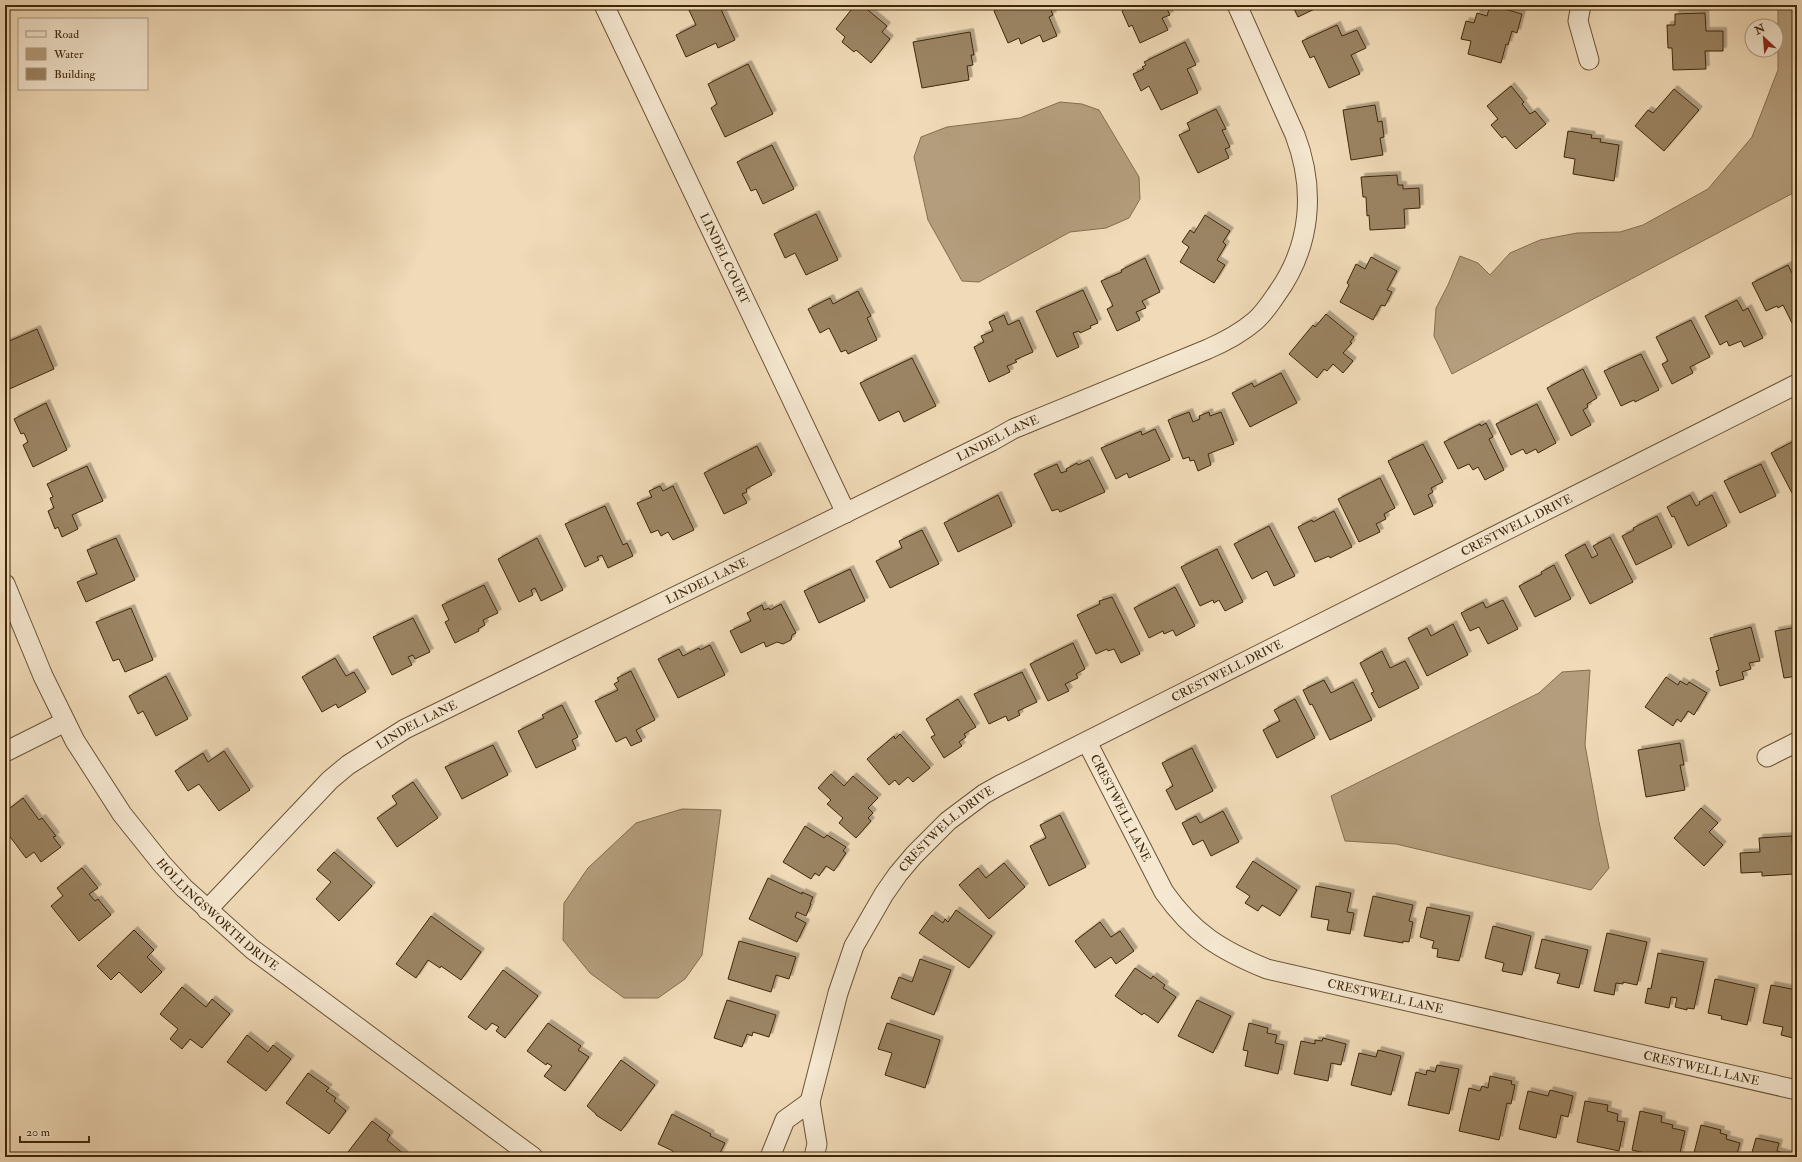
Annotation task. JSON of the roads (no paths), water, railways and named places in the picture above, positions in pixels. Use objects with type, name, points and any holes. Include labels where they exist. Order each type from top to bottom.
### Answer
[{"type":"street","name":"LINDEL COURT","points":[[604,5],[846,513]]},
{"type":"street","name":"LINDEL LANE","points":[[207,910],[330,780],[385,740],[992,441],[1013,429],[1221,343],[1254,321],[1270,305],[1288,278],[1296,262],[1305,228],[1308,208],[1308,186],[1302,155],[1297,140],[1237,5]]},
{"type":"street","points":[[1581,5],[1578,21],[1590,60]]},
{"type":"street","name":"CRESTWELL DRIVE","points":[[814,1157],[817,1144],[810,1102],[838,993],[850,956],[877,905],[898,874],[930,837],[967,806],[1000,785],[1797,384]]},
{"type":"street","name":"HOLLINGSWORTH DRIVE","points":[[5,584],[43,676],[65,722],[91,768],[122,814],[162,864],[207,910],[272,965],[533,1157]]},
{"type":"street","points":[[5,752],[65,722]]},
{"type":"street","name":"CRESTWELL LANE","points":[[1087,742],[1164,892],[1175,907],[1191,924],[1220,947],[1241,958],[1267,969],[1797,1090]]},
{"type":"street","points":[[1767,758],[1797,742]]},
{"type":"street","points":[[770,1157],[785,1120],[810,1102]]},
{"type":"water","points":[[1778,5],[1797,5],[1797,191],[1452,374],[1434,336],[1436,308],[1448,285],[1460,256],[1478,263],[1490,275],[1510,253],[1540,240],[1577,233],[1620,232],[1643,225],[1708,189],[1752,137],[1778,70],[1778,58],[1784,58],[1784,18],[1778,18]]},
{"type":"water","points":[[1060,102],[1082,104],[1099,110],[1139,177],[1140,199],[1129,218],[1106,228],[1070,232],[979,282],[962,281],[928,220],[914,157],[921,137],[947,127],[1020,118]]},
{"type":"water","points":[[1590,670],[1585,745],[1609,868],[1591,890],[1396,844],[1345,841],[1331,796],[1539,693],[1562,672]]},
{"type":"water","points":[[682,809],[721,810],[702,955],[685,979],[658,998],[624,998],[590,973],[563,940],[564,903],[588,868],[636,823]]}]
